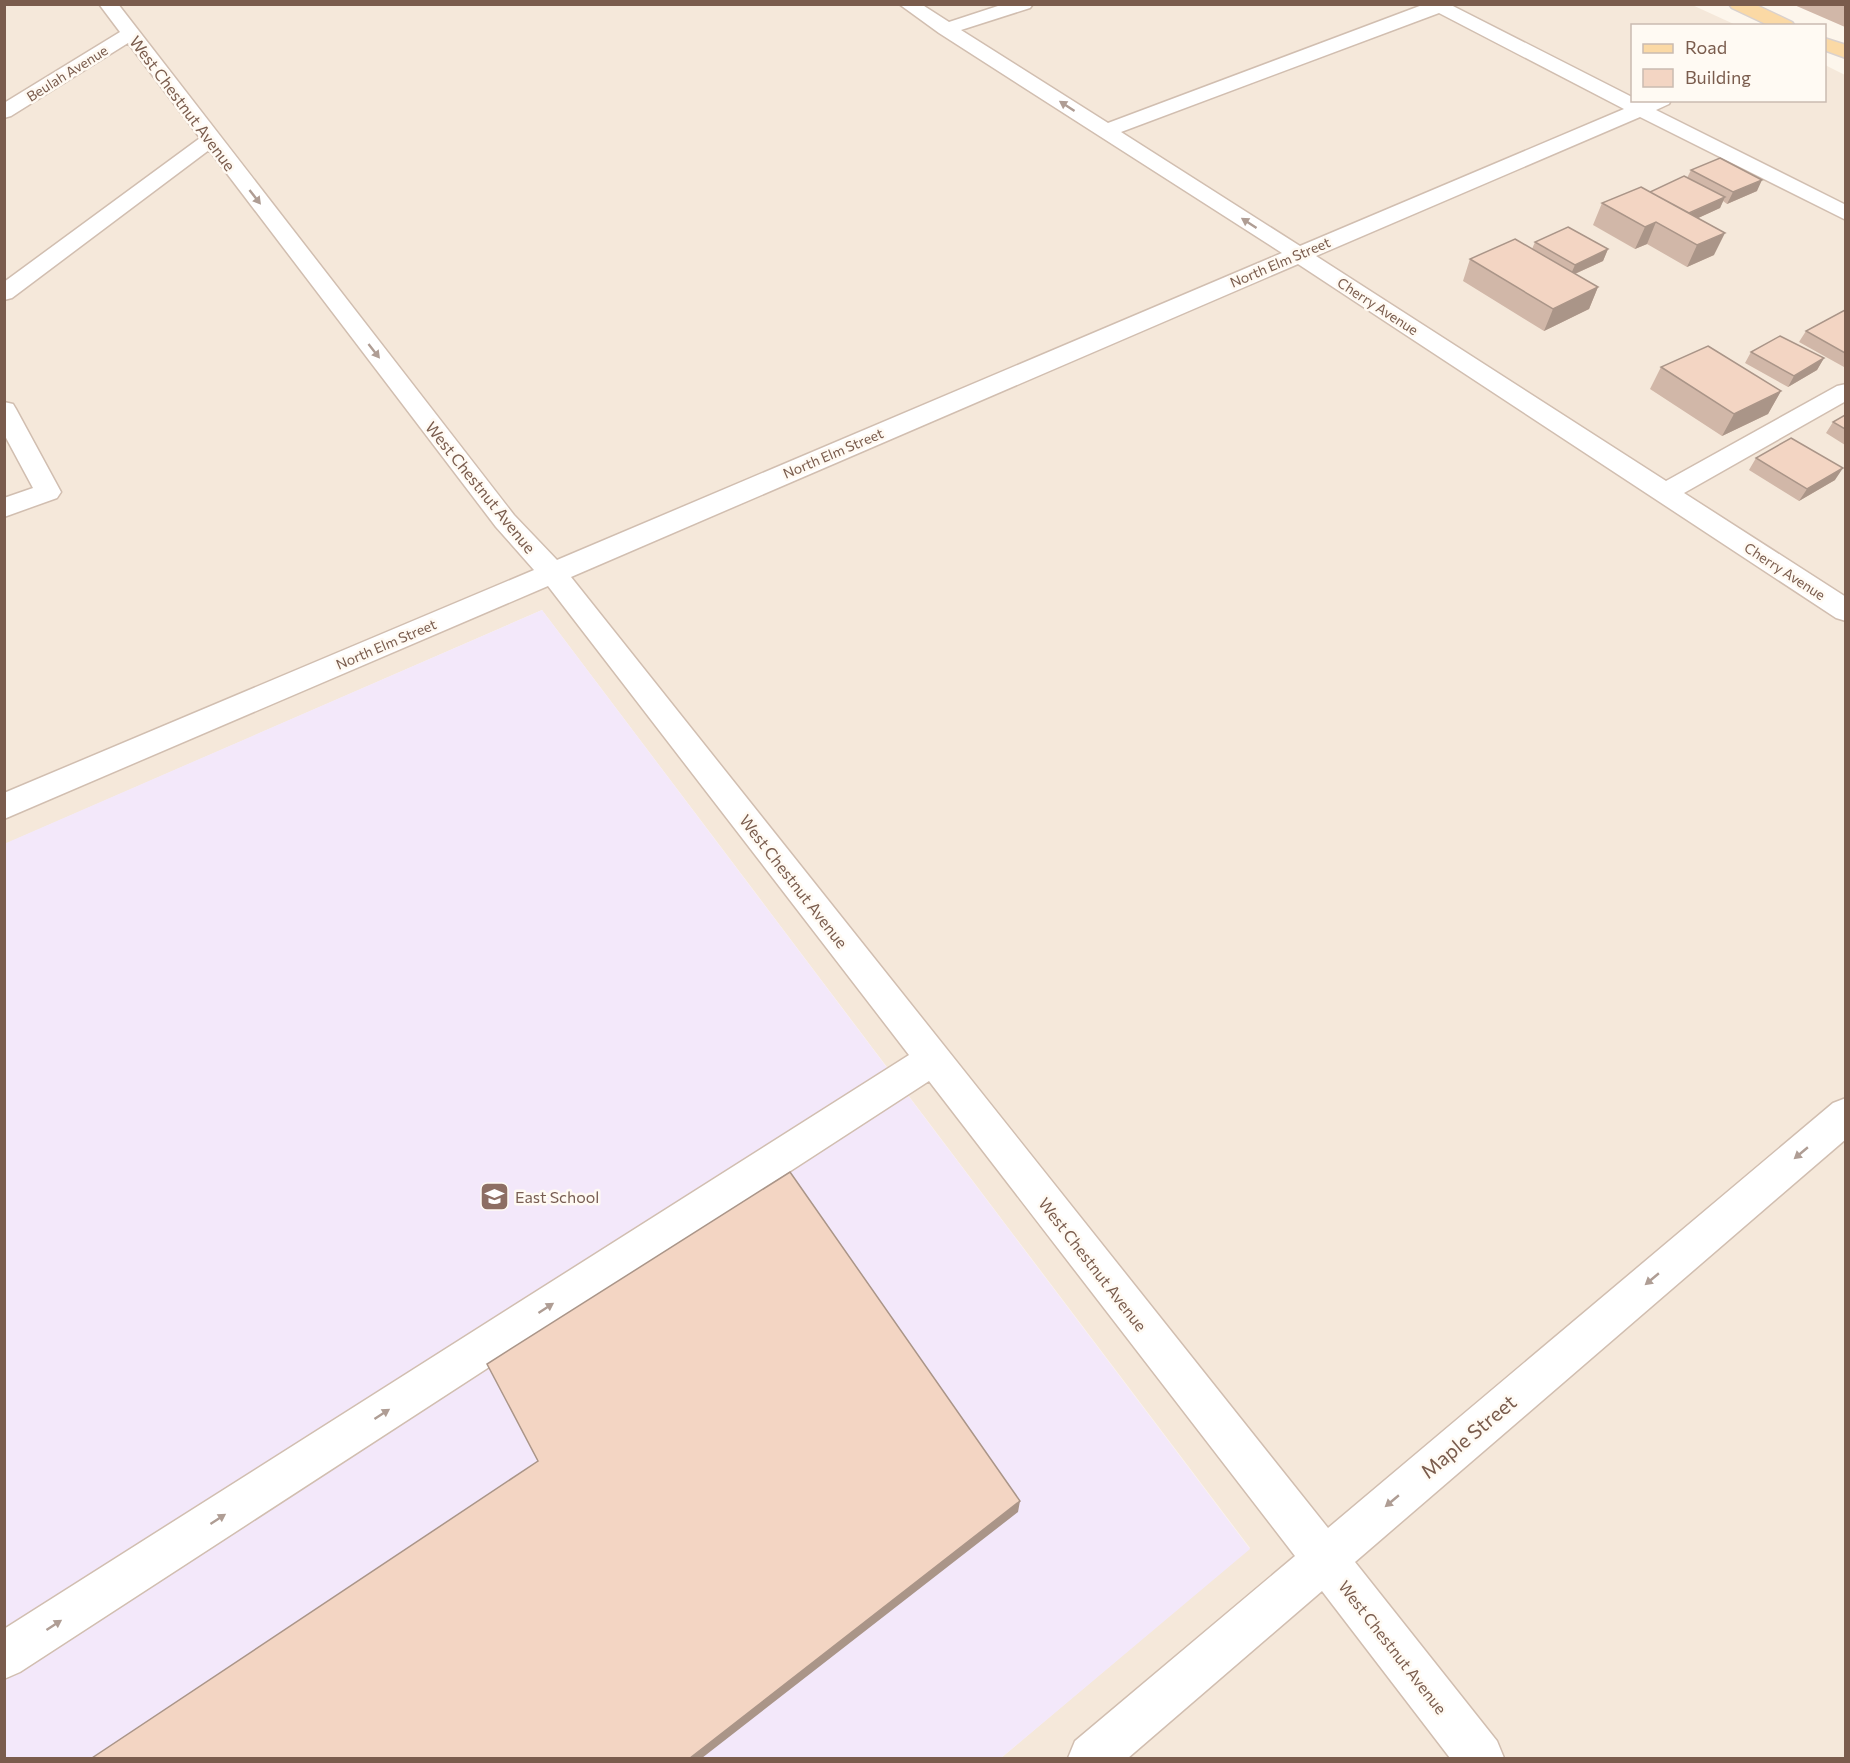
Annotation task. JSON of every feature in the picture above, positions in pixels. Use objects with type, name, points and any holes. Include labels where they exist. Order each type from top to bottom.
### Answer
[{"type":"main road","points":[[1738,4],[1782,24]]},
{"type":"main road","points":[[1826,44],[1845,52]]},
{"type":"street","name":"West Chestnut Avenue","points":[[108,4],[505,521],[552,572],[1480,1758]]},
{"type":"street","name":"Cherry Avenue","points":[[908,4],[1298,254],[1845,611]]},
{"type":"street","points":[[946,29],[1024,4]]},
{"type":"street","points":[[1105,131],[1436,6],[1845,214]]},
{"type":"street","name":"Beulah Avenue","points":[[4,112],[130,34]]},
{"type":"street","name":"North Elm Street","points":[[4,807],[1657,102]]},
{"type":"street","points":[[4,293],[211,139]]},
{"type":"street","points":[[1665,494],[1845,391]]},
{"type":"street","points":[[4,409],[48,492],[4,508]]},
{"type":"street","points":[[4,1656],[933,1059]]},
{"type":"street","name":"Maple Street","points":[[1092,1758],[1845,1115]]},
{"type":"shaded area","points":[[1690,4],[1734,24],[1631,24],[1631,102],[1826,102],[1826,66],[1845,75],[1845,1758],[1001,1758],[1250,1548],[542,610],[5,844],[5,5]]},
{"type":"shaded area","name":"East School","points":[[542,610],[1250,1549],[1001,1758],[5,1758],[4,844]]},
{"type":"building","points":[[1720,158],[1762,180],[1733,192],[1691,170]]},
{"type":"building","points":[[1684,176],[1725,197],[1689,213],[1650,192]]},
{"type":"building","points":[[1641,187],[1725,233],[1697,245],[1656,222],[1645,227],[1602,203]]},
{"type":"building","points":[[1568,227],[1608,249],[1575,265],[1535,242]]},
{"type":"building","points":[[1515,239],[1598,287],[1553,309],[1470,259]]},
{"type":"building","points":[[1845,310],[1845,353],[1806,331]]},
{"type":"building","points":[[1780,336],[1824,358],[1794,376],[1751,352]]},
{"type":"building","points":[[1708,346],[1781,391],[1734,414],[1661,367]]},
{"type":"building","points":[[1845,415],[1845,429],[1833,422]]},
{"type":"building","points":[[1791,438],[1843,468],[1807,489],[1756,458]]},
{"type":"building","points":[[790,1172],[1020,1501],[690,1758],[92,1758],[538,1461],[487,1364]]},
{"type":"place","name":"East School","points":[[494,1196]]}]
